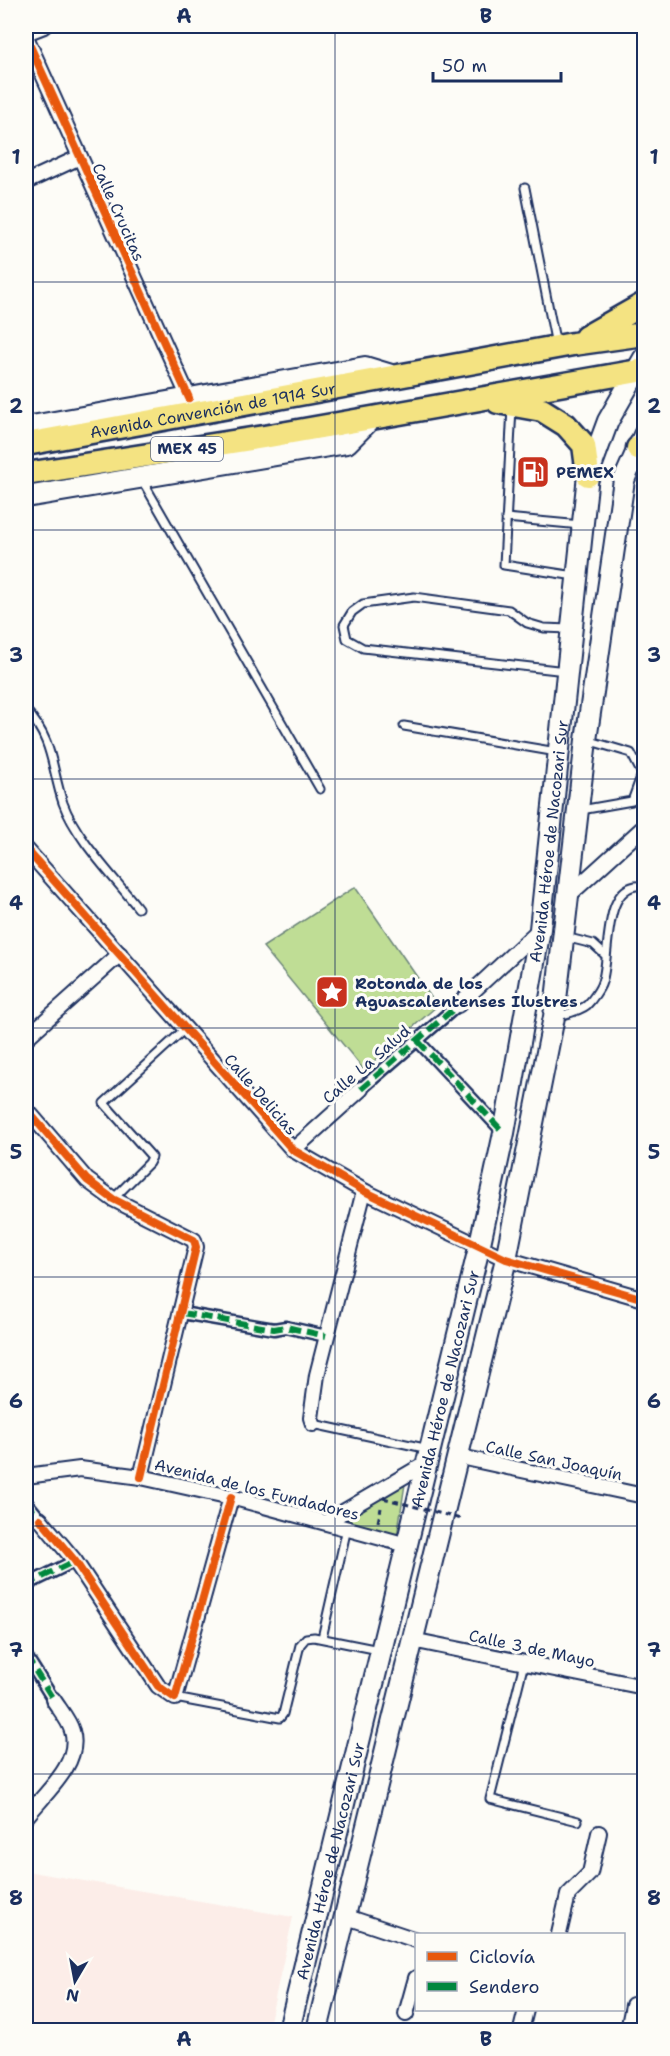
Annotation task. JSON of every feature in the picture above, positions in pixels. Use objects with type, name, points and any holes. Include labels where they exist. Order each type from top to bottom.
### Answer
[{"type":"main road","points":[[565,346],[645,304]]},
{"type":"main road","name":"Avenida Convención de 1914 Sur","points":[[26,444],[565,346],[645,334]]},
{"type":"main road","points":[[512,399],[642,366]]},
{"type":"main road","name":"Avenida Héroe de Nacozari Sur","points":[[289,2031],[479,1248],[504,1133],[540,929],[588,475],[608,421],[642,366]]},
{"type":"main road","name":"Avenida Convención de 1914 Sur","points":[[26,427],[365,368],[400,377]]},
{"type":"main road","name":"Avenida Convención de 1914 Sur","points":[[26,474],[347,423],[478,399],[512,399],[542,410],[566,425],[584,445],[588,475]]},
{"type":"main road","points":[[26,497],[347,443],[372,418]]},
{"type":"main road","name":"Avenida Héroe de Nacozari Sur","points":[[317,2031],[506,1259],[554,1017],[586,740],[624,480],[643,447]]},
{"type":"street","points":[[26,35],[44,26]]},
{"type":"street","name":"Calle Crucitas","points":[[26,35],[189,398]]},
{"type":"street","points":[[26,182],[80,157]]},
{"type":"street","points":[[568,896],[645,827]]},
{"type":"street","name":"Calle Delicias","points":[[26,849],[292,1150],[364,1191],[479,1248],[506,1259],[645,1299]]},
{"type":"street","name":"Calle La Salud","points":[[292,1150],[418,1041],[540,929]]},
{"type":"street","points":[[26,1038],[120,954]]},
{"type":"street","points":[[418,1041],[504,1133]]},
{"type":"street","points":[[26,1108],[87,1180],[113,1199],[194,1240],[196,1247],[182,1313],[141,1477]]},
{"type":"street","points":[[313,1424],[317,1375],[364,1191]]},
{"type":"street","points":[[182,1313],[274,1329],[286,1327],[327,1336]]},
{"type":"street","points":[[326,1522],[427,1456]]},
{"type":"street","name":"Calle San Joaquín","points":[[456,1456],[645,1496]]},
{"type":"street","name":"Avenida de los Fundadores","points":[[26,1476],[80,1469],[141,1477],[231,1497],[407,1545]]},
{"type":"street","points":[[26,1502],[75,1561],[158,1686],[175,1698],[231,1497]]},
{"type":"street","points":[[26,1585],[75,1561]]},
{"type":"street","name":"Calle 3 de Mayo","points":[[412,1640],[645,1688]]},
{"type":"street","points":[[26,1656],[72,1728],[75,1742],[73,1758],[26,1817]]},
{"type":"street","points":[[559,1933],[568,1895],[590,1873],[599,1833]]},
{"type":"street","points":[[344,1916],[415,1939]]},
{"type":"street","points":[[406,2014],[415,1985]]},
{"type":"street","points":[[627,2031],[634,2005]]},
{"type":"street","points":[[521,2031],[526,2011]]},
{"type":"lane","points":[[525,188],[565,346]]},
{"type":"lane","points":[[512,399],[504,565],[577,577]]},
{"type":"lane","points":[[141,478],[320,789]]},
{"type":"lane","points":[[506,518],[583,525]]},
{"type":"lane","points":[[567,671],[363,648],[347,639],[344,625],[352,612],[363,604],[414,597],[509,610],[527,623],[544,628],[572,630]]},
{"type":"lane","points":[[26,710],[50,748],[63,802],[76,828],[138,908]]},
{"type":"lane","points":[[404,726],[559,752]]},
{"type":"lane","points":[[579,810],[632,801],[642,774],[631,753],[586,740]]},
{"type":"lane","points":[[554,1017],[585,1007],[603,981],[604,955],[618,900],[624,890],[636,885],[645,886]]},
{"type":"lane","points":[[563,937],[593,944],[604,955]]},
{"type":"lane","points":[[113,1199],[149,1163],[152,1157],[104,1103],[186,1028]]},
{"type":"lane","points":[[313,1424],[427,1456]]},
{"type":"lane","points":[[322,1638],[347,1528]]},
{"type":"lane","points":[[175,1698],[280,1718],[284,1714],[300,1645],[306,1638],[322,1638],[381,1650]]},
{"type":"lane","points":[[524,1663],[490,1798],[578,1821]]},
{"type":"path","points":[[378,1526],[383,1498],[461,1519]]},
{"type":"shaded area","points":[[26,1871],[293,1917],[268,2030],[26,2030]]},
{"type":"green space","points":[[355,887],[437,1006],[364,1070],[263,947]]},
{"type":"green space","points":[[405,1484],[397,1536],[338,1521]]},
{"type":"marked path","points":[[361,1089],[458,1005]]},
{"type":"marked path","points":[[418,1041],[504,1133]]},
{"type":"marked path","points":[[182,1313],[274,1329],[286,1327],[326,1336]]},
{"type":"marked path","points":[[26,1502],[40,1519]]},
{"type":"marked path","points":[[26,1585],[75,1561]]},
{"type":"marked path","points":[[26,1656],[53,1699]]},
{"type":"cycle path","points":[[26,37],[189,398]]},
{"type":"cycle path","points":[[26,849],[293,1150],[364,1191],[506,1259],[644,1299]]},
{"type":"cycle path","points":[[26,1109],[87,1180],[113,1199],[194,1240],[196,1247],[141,1477]]},
{"type":"cycle path","points":[[40,1519],[75,1561],[158,1686],[175,1698],[231,1497]]},
{"type":"place","name":"PEMEX","points":[[533,472]]},
{"type":"place","name":"Rotonda de los Aguascalentenses Ilustres","points":[[332,992]]}]
